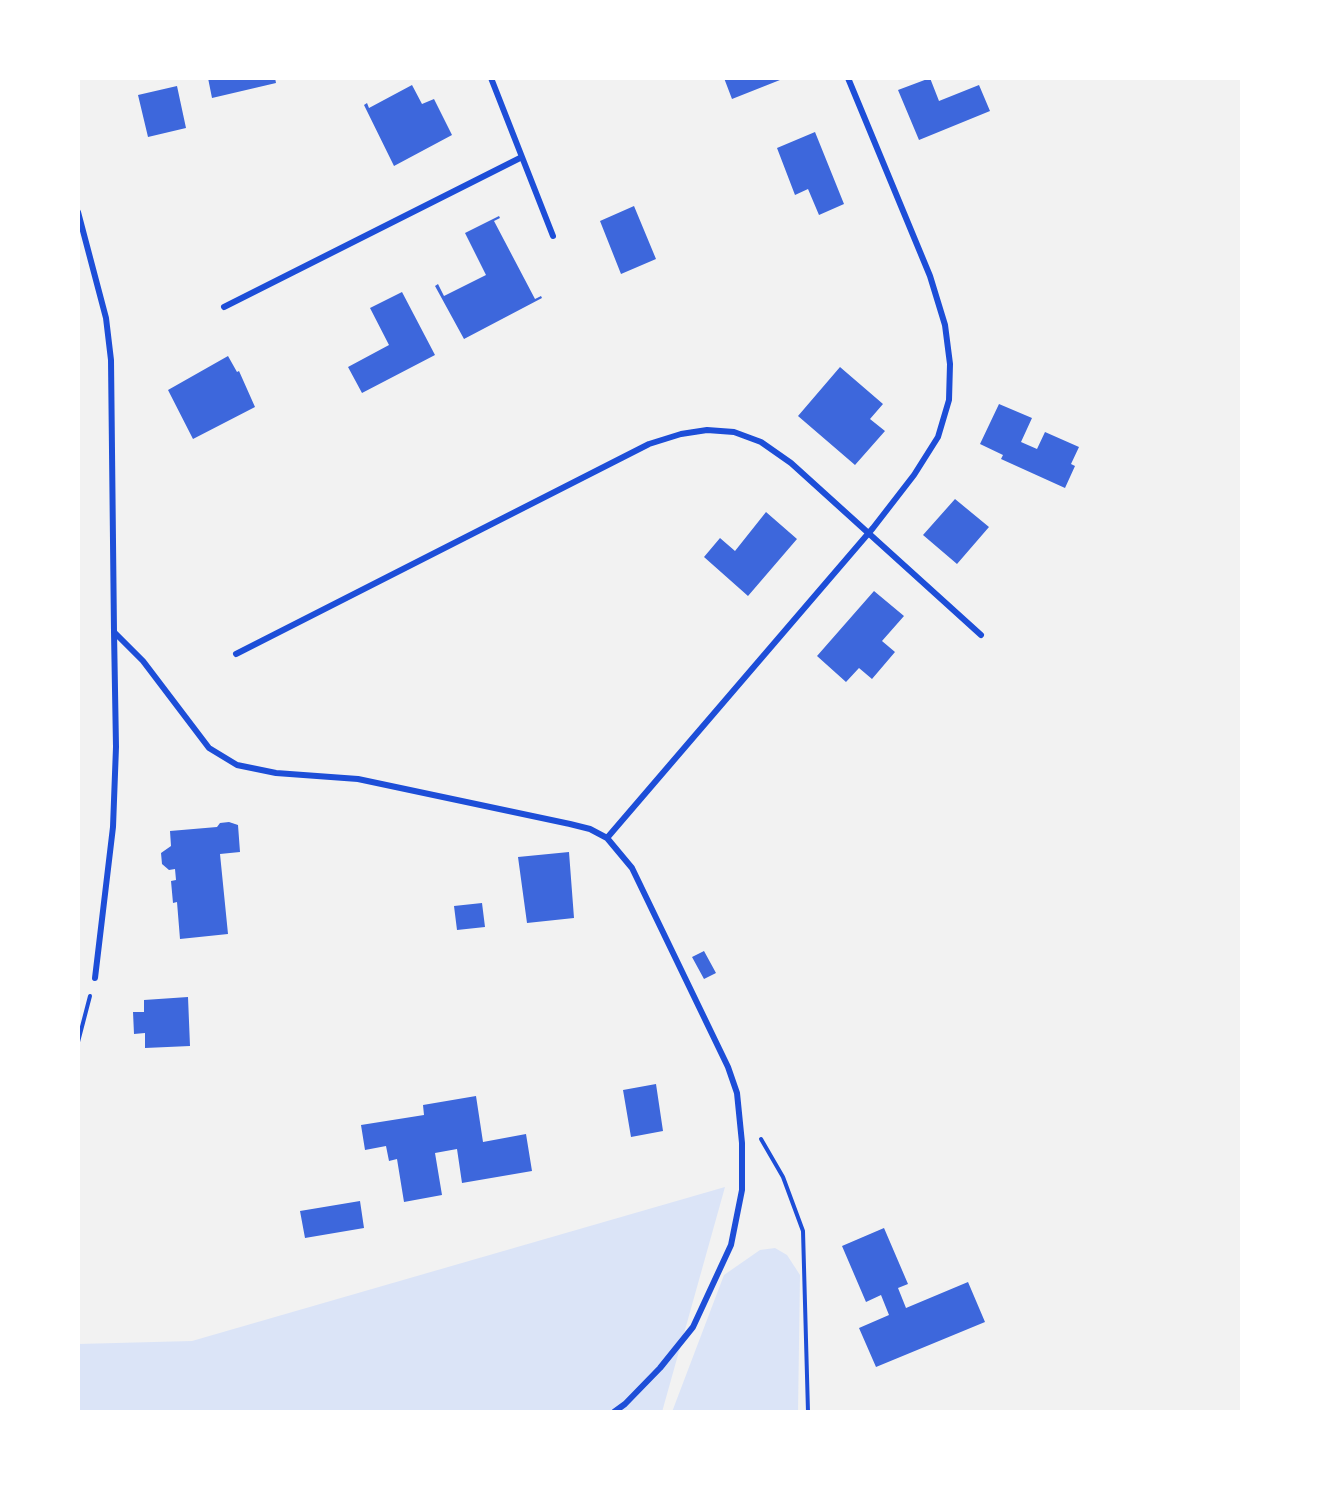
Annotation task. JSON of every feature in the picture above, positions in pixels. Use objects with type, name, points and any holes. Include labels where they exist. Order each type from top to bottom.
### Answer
[{"type":"street","points":[[491,78],[553,236]]},
{"type":"street","points":[[607,838],[868,533],[914,476],[938,437],[949,400],[950,364],[945,325],[930,276],[848,78]]},
{"type":"street","points":[[224,307],[522,157]]},
{"type":"street","points":[[78,212],[106,318],[111,360],[116,747],[114,827],[95,978]]},
{"type":"street","points":[[236,654],[649,444],[681,434],[707,430],[734,432],[761,441],[791,463],[981,635]]},
{"type":"street","points":[[114,632],[143,661],[209,748],[237,765],[276,773],[358,779],[590,829],[607,838],[632,868],[728,1067],[736,1093],[742,1143],[742,1190],[731,1245],[693,1327],[660,1368],[626,1404],[614,1412]]},
{"type":"path","points":[[78,1042],[95,978]]},
{"type":"path","points":[[759,1135],[783,1177],[803,1232],[808,1412]]},
{"type":"shaded area","points":[[725,1187],[662,1412],[78,1412],[78,1344],[192,1341]]},
{"type":"shaded area","points":[[775,1248],[787,1255],[800,1275],[798,1412],[672,1412],[724,1275],[760,1250]]},
{"type":"building","points":[[208,78],[275,78],[276,83],[212,98]]},
{"type":"building","points":[[724,78],[785,78],[732,99]]},
{"type":"building","points":[[930,78],[939,101],[979,85],[990,111],[919,140],[898,90]]},
{"type":"building","points":[[412,85],[422,104],[434,99],[452,135],[394,166],[364,105],[367,103],[369,108]]},
{"type":"building","points":[[177,86],[186,128],[148,137],[138,95]]},
{"type":"building","points":[[815,132],[844,204],[819,215],[808,189],[795,195],[777,148]]},
{"type":"building","points":[[634,206],[656,259],[621,274],[600,221]]},
{"type":"building","points":[[499,216],[500,218],[494,221],[535,299],[541,296],[542,298],[464,339],[435,286],[438,284],[444,296],[486,275],[465,233]]},
{"type":"building","points":[[402,292],[435,355],[362,393],[348,367],[389,345],[370,308]]},
{"type":"building","points":[[228,356],[237,372],[239,371],[255,407],[193,439],[168,390]]},
{"type":"building","points":[[840,367],[883,404],[870,419],[885,431],[855,465],[798,416]]},
{"type":"building","points":[[999,404],[1032,418],[1021,442],[1037,449],[1045,432],[1079,447],[1071,464],[1075,466],[1065,488],[1001,459],[1003,455],[980,444]]},
{"type":"building","points":[[955,499],[989,527],[957,564],[923,535]]},
{"type":"building","points":[[766,512],[797,539],[748,596],[704,557],[720,538],[735,551]]},
{"type":"building","points":[[874,591],[904,616],[882,641],[895,652],[872,679],[859,668],[846,682],[817,656]]},
{"type":"building","points":[[229,822],[238,825],[240,852],[220,854],[228,934],[180,939],[177,902],[173,903],[171,881],[176,880],[175,869],[169,870],[162,864],[161,853],[171,846],[170,831],[217,827],[220,823]]},
{"type":"building","points":[[569,852],[574,918],[527,923],[518,857]]},
{"type":"building","points":[[482,903],[485,927],[457,930],[454,906]]},
{"type":"building","points":[[704,951],[716,973],[704,979],[692,957]]},
{"type":"building","points":[[188,997],[190,1046],[145,1048],[145,1033],[134,1034],[133,1012],[144,1012],[144,1000]]},
{"type":"building","points":[[656,1084],[663,1131],[631,1137],[623,1090]]},
{"type":"building","points":[[476,1096],[483,1142],[526,1134],[532,1171],[462,1183],[457,1149],[435,1153],[442,1195],[404,1202],[397,1159],[389,1161],[386,1146],[365,1150],[361,1125],[424,1115],[423,1105]]},
{"type":"building","points":[[360,1201],[364,1228],[305,1238],[300,1211]]},
{"type":"building","points":[[884,1228],[908,1284],[898,1288],[906,1308],[968,1282],[985,1322],[876,1367],[859,1328],[889,1315],[881,1295],[866,1302],[842,1246]]}]
